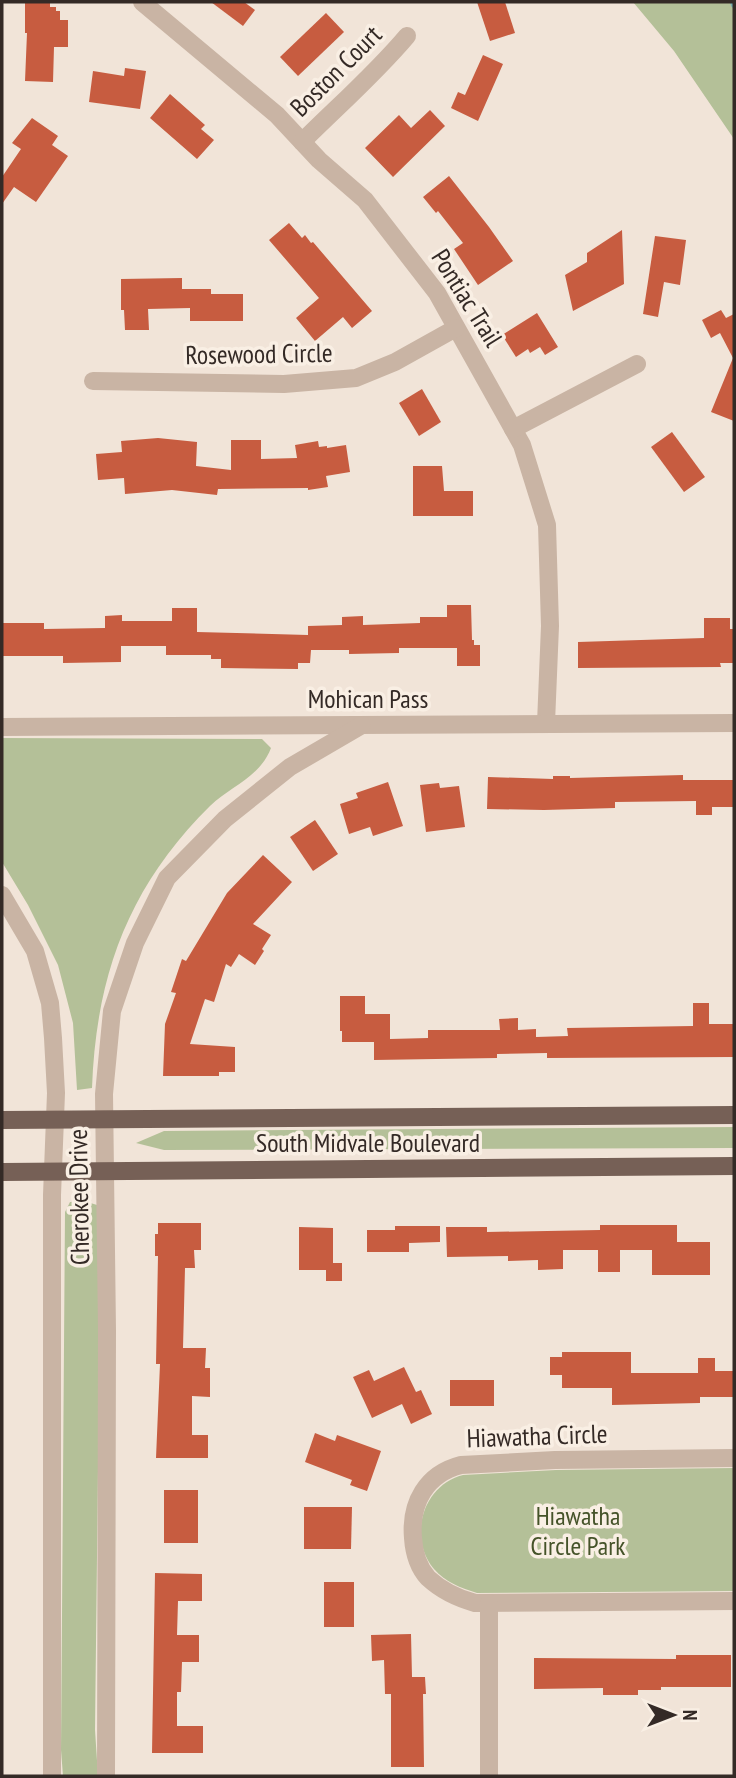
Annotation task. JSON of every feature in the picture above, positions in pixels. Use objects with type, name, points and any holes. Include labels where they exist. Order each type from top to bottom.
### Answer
[{"type":"main road","name":"South Midvale Boulevard","points":[[2,1120],[734,1115]]},
{"type":"main road","name":"South Midvale Boulevard","points":[[2,1172],[734,1166]]},
{"type":"street","name":"Pontiac Trail","points":[[142,2],[277,115],[365,201],[437,293],[522,445],[547,525],[550,626],[546,723]]},
{"type":"street","name":"Boston Court","points":[[302,142],[376,72],[407,36]]},
{"type":"street","name":"Rosewood Circle","points":[[93,381],[284,384],[356,378],[394,362],[456,328]]},
{"type":"street","points":[[513,429],[637,364]]},
{"type":"street","name":"Mohican Pass","points":[[2,727],[734,723]]},
{"type":"street","name":"Cherokee Drive","points":[[106,1776],[104,1094],[112,1011],[135,943],[167,878],[225,819],[290,767],[362,725]]},
{"type":"street","name":"Cherokee Drive","points":[[2,895],[35,951],[50,1003],[56,1093],[52,1172],[52,1776]]},
{"type":"street","name":"Hiawatha Circle","points":[[734,1458],[483,1462],[447,1469],[431,1479],[422,1490],[414,1507],[412,1525],[417,1562],[428,1577],[447,1593],[475,1603],[734,1601]]},
{"type":"street","points":[[489,1603],[489,1776]]},
{"type":"green space","points":[[633,2],[734,2],[734,139],[674,51]]},
{"type":"green space","points":[[2,738],[262,739],[271,748],[252,774],[210,806],[182,836],[138,901],[110,970],[95,1047],[92,1088],[77,1090],[73,1023],[58,965],[28,905],[2,862]]},
{"type":"green space","points":[[734,1127],[734,1148],[164,1150],[136,1143],[164,1131]]},
{"type":"green space","points":[[84,1201],[97,1205],[101,1212],[95,1730],[98,1776],[63,1776],[65,1212],[70,1202]]},
{"type":"green space","name":"Hiawatha Circle Park","points":[[734,1468],[734,1591],[477,1593],[438,1574],[426,1556],[422,1542],[423,1514],[429,1501],[438,1489],[463,1475],[556,1470]]},
{"type":"building","points":[[25,2],[50,2],[50,7],[56,7],[56,11],[60,11],[60,20],[68,20],[68,47],[54,47],[53,82],[25,81]]},
{"type":"building","points":[[211,2],[244,2],[255,10],[243,26]]},
{"type":"building","points":[[477,2],[505,2],[515,33],[490,41]]},
{"type":"building","points":[[326,13],[344,32],[298,76],[280,57]]},
{"type":"building","points":[[483,55],[503,64],[478,121],[451,108],[458,92],[465,95]]},
{"type":"building","points":[[125,68],[146,71],[140,109],[89,102],[93,71],[124,76]]},
{"type":"building","points":[[170,94],[205,125],[201,129],[214,140],[197,159],[150,118]]},
{"type":"building","points":[[430,110],[445,126],[393,177],[365,148],[399,115],[411,128]]},
{"type":"building","points":[[32,118],[58,136],[52,145],[68,156],[36,202],[14,187],[2,204],[2,177],[21,149],[12,143]]},
{"type":"building","points":[[449,176],[513,261],[478,285],[454,249],[463,243],[438,211],[436,213],[423,197]]},
{"type":"building","points":[[289,223],[302,238],[305,235],[313,242],[372,311],[352,328],[343,317],[315,341],[296,318],[319,298],[269,240]]},
{"type":"building","points":[[622,230],[624,284],[573,311],[565,275],[587,262],[587,253]]},
{"type":"building","points":[[655,236],[686,240],[680,285],[664,282],[658,317],[643,314]]},
{"type":"building","points":[[182,278],[182,289],[211,289],[211,294],[243,294],[243,321],[190,321],[190,308],[148,309],[149,330],[125,330],[124,310],[121,310],[121,279]]},
{"type":"building","points":[[721,310],[726,318],[734,314],[734,421],[711,412],[733,358],[720,333],[711,338],[702,320]]},
{"type":"building","points":[[537,313],[558,347],[545,355],[540,347],[530,353],[528,349],[516,357],[502,335]]},
{"type":"building","points":[[422,389],[441,422],[419,436],[399,403]]},
{"type":"building","points":[[672,432],[705,477],[684,492],[651,447]]},
{"type":"building","points":[[158,438],[197,442],[196,466],[231,470],[231,440],[261,440],[261,459],[297,458],[295,445],[318,441],[319,447],[346,445],[350,472],[326,476],[328,487],[308,490],[218,489],[217,495],[172,490],[125,494],[124,478],[98,480],[96,454],[122,452],[121,441]]},
{"type":"building","points":[[413,466],[442,466],[444,491],[473,491],[473,516],[413,516]]},
{"type":"building","points":[[447,605],[471,605],[472,640],[474,645],[480,645],[480,666],[457,666],[457,648],[399,648],[399,653],[349,654],[349,650],[311,650],[310,663],[298,663],[298,669],[221,668],[221,659],[211,659],[211,655],[166,655],[166,646],[121,646],[121,662],[63,663],[63,656],[2,656],[2,623],[44,623],[44,629],[105,628],[105,616],[122,615],[122,621],[172,621],[172,608],[197,608],[197,632],[308,635],[308,626],[342,625],[342,617],[363,616],[363,625],[420,623],[420,617],[447,617]]},
{"type":"building","points":[[704,618],[730,618],[730,629],[734,629],[734,663],[720,663],[721,667],[578,668],[578,642],[704,638]]},
{"type":"building","points":[[683,775],[683,780],[734,780],[734,807],[712,807],[712,815],[696,815],[696,801],[615,802],[615,808],[487,809],[488,777],[553,779],[553,776],[570,778]]},
{"type":"building","points":[[388,782],[403,826],[373,836],[370,827],[349,834],[340,804],[358,798],[356,793]]},
{"type":"building","points":[[439,783],[440,788],[459,786],[465,827],[426,832],[420,785]]},
{"type":"building","points":[[315,820],[338,854],[313,871],[290,837]]},
{"type":"building","points":[[263,855],[292,882],[253,924],[271,935],[262,949],[264,951],[255,965],[239,954],[231,967],[226,964],[214,1002],[205,999],[190,1044],[235,1047],[235,1072],[219,1072],[219,1076],[163,1076],[165,1024],[176,993],[171,992],[182,959],[186,961],[227,893]]},
{"type":"building","points":[[340,996],[365,996],[365,1014],[390,1014],[390,1039],[428,1038],[428,1030],[500,1030],[499,1019],[518,1018],[518,1030],[536,1029],[536,1037],[568,1036],[567,1028],[693,1026],[693,1003],[709,1003],[709,1024],[734,1024],[734,1057],[547,1058],[547,1053],[497,1054],[497,1058],[374,1060],[374,1042],[342,1042]]},
{"type":"building","points":[[158,1223],[201,1223],[201,1250],[194,1250],[195,1268],[185,1268],[183,1348],[206,1348],[205,1368],[210,1368],[210,1397],[192,1396],[192,1435],[208,1435],[208,1458],[156,1458],[160,1364],[156,1364],[158,1256],[155,1256],[155,1234],[158,1234]]},
{"type":"building","points":[[600,1225],[677,1225],[677,1242],[710,1242],[710,1275],[652,1275],[652,1250],[620,1250],[620,1272],[598,1272],[598,1250],[563,1250],[563,1269],[538,1270],[538,1260],[508,1261],[508,1256],[447,1257],[446,1227],[487,1227],[487,1232],[600,1230]]},
{"type":"building","points":[[395,1226],[440,1226],[440,1242],[409,1243],[409,1252],[367,1252],[367,1230],[395,1230]]},
{"type":"building","points":[[299,1227],[333,1228],[333,1263],[342,1263],[342,1281],[326,1281],[326,1270],[299,1270]]},
{"type":"building","points":[[562,1352],[631,1352],[631,1373],[698,1373],[698,1358],[715,1358],[715,1371],[734,1371],[734,1397],[700,1397],[700,1403],[612,1405],[612,1388],[562,1388],[562,1375],[550,1375],[550,1357],[562,1357]]},
{"type":"building","points":[[404,1367],[416,1392],[421,1390],[432,1414],[411,1424],[402,1404],[372,1418],[353,1377],[369,1370],[374,1381]]},
{"type":"building","points":[[450,1380],[494,1380],[494,1406],[450,1406]]},
{"type":"building","points":[[315,1433],[335,1441],[337,1435],[381,1451],[367,1491],[350,1485],[352,1480],[305,1462]]},
{"type":"building","points":[[164,1490],[198,1490],[198,1543],[164,1543]]},
{"type":"building","points":[[304,1507],[352,1507],[351,1549],[304,1549]]},
{"type":"building","points":[[155,1573],[202,1574],[202,1601],[178,1601],[177,1635],[199,1635],[199,1662],[182,1662],[181,1692],[177,1692],[177,1726],[203,1726],[203,1753],[152,1753]]},
{"type":"building","points":[[324,1582],[354,1582],[354,1627],[324,1627]]},
{"type":"building","points":[[411,1634],[412,1677],[425,1677],[424,1767],[391,1767],[391,1694],[385,1694],[384,1660],[372,1661],[371,1635]]},
{"type":"building","points":[[676,1655],[731,1655],[731,1687],[661,1687],[661,1690],[638,1690],[638,1695],[603,1695],[603,1688],[534,1689],[534,1658],[676,1659]]}]
